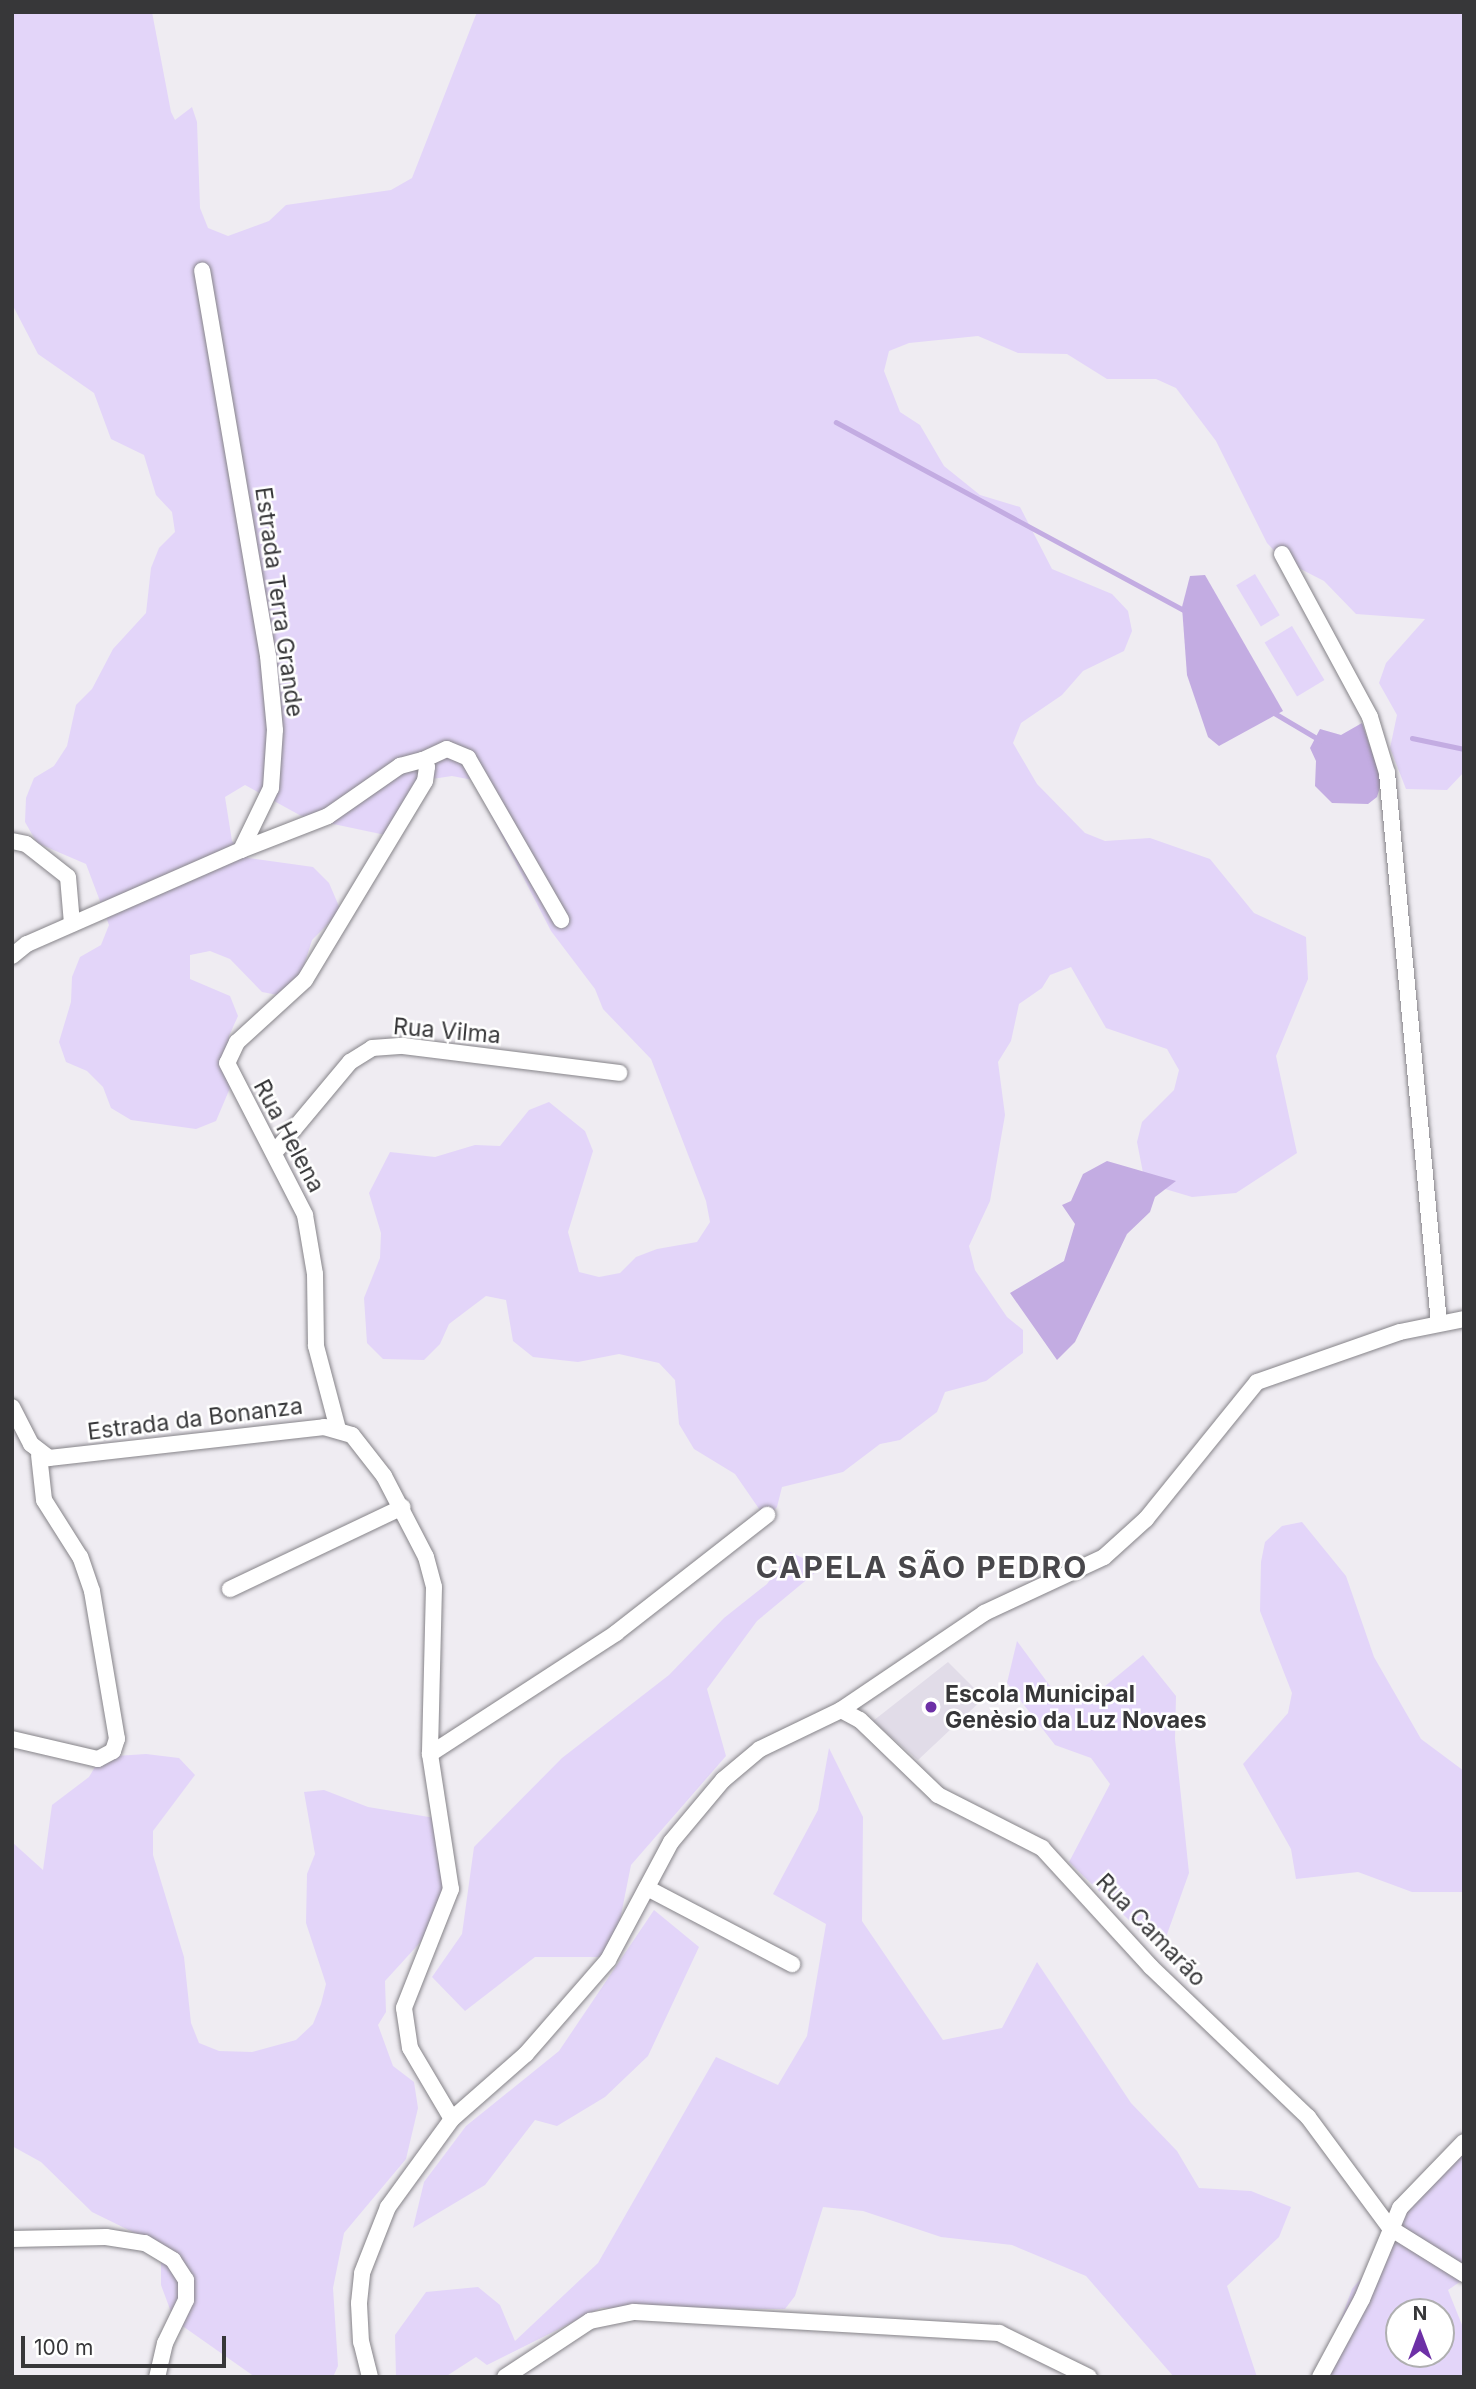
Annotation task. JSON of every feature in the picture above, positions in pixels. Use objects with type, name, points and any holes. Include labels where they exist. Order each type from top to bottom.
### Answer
[{"type":"street","name":"Estrada Terra Grande","points":[[202,271],[268,656],[275,730],[271,788],[241,850]]},
{"type":"street","points":[[1282,554],[1370,717],[1387,773],[1439,1322]]},
{"type":"street","points":[[12,956],[72,924],[241,850],[328,816],[400,766],[423,760],[447,748],[468,758],[561,920]]},
{"type":"street","name":"Rua Helena","points":[[338,1429],[316,1346],[313,1246],[292,1184],[227,1063],[237,1042],[305,980],[425,781],[423,760]]},
{"type":"street","points":[[12,841],[26,844],[68,877],[72,924]]},
{"type":"street","name":"Rua Vilma","points":[[275,1153],[350,1062],[372,1048],[402,1046],[619,1073]]},
{"type":"street","points":[[370,2377],[360,2342],[359,2303],[372,2243],[388,2207],[452,2119],[572,2007],[608,1960],[687,1819],[743,1761],[841,1710],[984,1613],[1104,1557],[1146,1519],[1257,1382],[1439,1322],[1464,1319]]},
{"type":"street","points":[[12,1406],[39,1455],[44,1500],[80,1557],[92,1591],[117,1739],[113,1751],[98,1759],[12,1739]]},
{"type":"street","points":[[338,1429],[366,1450],[403,1507],[434,1587],[430,1754],[451,1889],[408,1987],[405,2030],[452,2119]]},
{"type":"street","name":"Estrada da Bonanza","points":[[39,1455],[71,1458],[266,1431],[338,1429]]},
{"type":"street","points":[[230,1589],[403,1507]]},
{"type":"street","points":[[430,1754],[616,1633],[767,1515]]},
{"type":"street","name":"Rua Camarão","points":[[841,1710],[860,1720],[938,1795],[1042,1848],[1151,1967],[1308,2117],[1390,2228]]},
{"type":"street","points":[[647,1888],[792,1964]]},
{"type":"street","points":[[1320,2377],[1362,2299],[1390,2228],[1417,2186],[1464,2142]]},
{"type":"street","points":[[1390,2228],[1464,2274]]},
{"type":"street","points":[[12,2239],[106,2238],[145,2243],[173,2260],[186,2280],[186,2301],[165,2343],[157,2377]]},
{"type":"street","points":[[505,2377],[590,2321],[634,2312],[999,2333],[1089,2377]]},
{"type":"shaded area","points":[[12,12],[152,12],[171,112],[175,120],[192,107],[197,122],[200,208],[208,228],[228,236],[269,221],[286,205],[391,190],[412,178],[477,12],[1464,12],[1464,772],[1447,790],[1406,789],[1390,748],[1397,715],[1379,683],[1386,663],[1425,619],[1356,614],[1324,581],[1283,560],[1267,543],[1216,441],[1176,388],[1156,379],[1107,379],[1067,354],[1018,353],[978,336],[909,343],[889,351],[884,371],[900,412],[920,425],[944,466],[980,495],[1020,507],[1052,569],[1112,594],[1128,611],[1132,631],[1124,651],[1083,671],[1062,695],[1021,723],[1013,743],[1037,784],[1085,833],[1105,841],[1150,838],[1210,859],[1254,913],[1306,937],[1308,979],[1276,1056],[1297,1153],[1236,1193],[1192,1197],[1145,1183],[1137,1142],[1142,1122],[1174,1090],[1179,1070],[1167,1049],[1106,1028],[1071,967],[1050,975],[1042,988],[1019,1004],[1011,1041],[998,1062],[1005,1115],[990,1201],[969,1246],[975,1270],[1007,1317],[1023,1330],[1023,1353],[986,1381],[945,1392],[937,1412],[900,1440],[880,1444],[843,1472],[782,1487],[777,1507],[766,1519],[735,1474],[694,1449],[679,1424],[675,1380],[659,1363],[619,1354],[578,1362],[533,1357],[513,1341],[506,1300],[486,1296],[449,1324],[440,1344],[424,1360],[383,1359],[367,1343],[364,1298],[380,1258],[381,1233],[369,1193],[390,1152],[435,1157],[475,1145],[500,1146],[529,1110],[549,1102],[585,1131],[593,1151],[568,1232],[579,1272],[599,1277],[620,1273],[636,1257],[657,1249],[697,1242],[710,1222],[706,1201],[651,1059],[603,1009],[595,989],[551,931],[473,780],[452,776],[432,779],[390,836],[305,818],[245,785],[225,797],[232,841],[248,858],[313,867],[329,883],[341,911],[312,940],[299,981],[283,996],[262,992],[230,959],[210,951],[190,955],[190,979],[230,996],[238,1016],[229,1036],[233,1081],[216,1121],[196,1129],[131,1120],[111,1108],[103,1087],[87,1071],[66,1062],[59,1042],[71,1002],[72,977],[80,957],[101,945],[109,925],[86,864],[37,843],[25,822],[26,798],[34,778],[54,766],[67,746],[76,705],[92,689],[113,649],[146,613],[151,568],[159,548],[175,532],[172,512],[156,495],[144,455],[111,439],[94,393],[38,354],[12,304]]},
{"type":"shaded area","points":[[1255,574],[1280,615],[1261,626],[1236,585]]},
{"type":"shaded area","points":[[1205,575],[1283,711],[1219,746],[1208,737],[1187,675],[1182,607],[1190,576]]},
{"type":"shaded area","points":[[1292,626],[1324,680],[1297,696],[1265,642]]},
{"type":"shaded area","points":[[1362,723],[1382,781],[1377,797],[1368,804],[1332,803],[1315,786],[1316,761],[1310,748],[1320,729],[1341,735]]},
{"type":"shaded area","points":[[1107,1161],[1176,1181],[1155,1197],[1150,1212],[1127,1234],[1075,1342],[1057,1360],[1010,1293],[1064,1261],[1075,1224],[1062,1205],[1071,1201],[1083,1174]]},
{"type":"shaded area","points":[[1302,1522],[1346,1576],[1374,1657],[1421,1739],[1464,1771],[1464,1892],[1412,1892],[1358,1872],[1296,1879],[1291,1849],[1243,1764],[1288,1713],[1292,1693],[1260,1611],[1261,1562],[1265,1542],[1282,1526]]},
{"type":"shaded area","points":[[790,1552],[822,1567],[757,1621],[707,1689],[726,1756],[631,1865],[620,1920],[602,1957],[535,1957],[465,2011],[432,1977],[462,1934],[474,1847],[562,1758],[669,1675],[724,1618],[767,1584]]},
{"type":"shaded area","points":[[1017,1641],[1050,1686],[1093,1696],[1143,1655],[1176,1696],[1175,1739],[1189,1873],[1161,1951],[1069,1862],[1110,1784],[1091,1758],[1055,1745],[1007,1683]]},
{"type":"shaded area","name":"Escola Municipal Genèsio da Luz Novaes","points":[[948,1662],[984,1698],[918,1760],[873,1721]]},
{"type":"shaded area","points":[[829,1748],[863,1817],[862,1921],[943,2040],[1002,2028],[1037,1962],[1131,2103],[1177,2151],[1199,2188],[1251,2191],[1291,2207],[1279,2237],[1227,2286],[1257,2377],[1174,2377],[1086,2276],[1012,2245],[941,2237],[863,2211],[823,2207],[795,2296],[785,2309],[601,2308],[487,2365],[476,2357],[445,2377],[396,2377],[395,2335],[426,2292],[478,2287],[500,2305],[515,2341],[598,2263],[716,2057],[778,2085],[807,2036],[826,1924],[773,1894],[818,1810]]},
{"type":"shaded area","points":[[146,1754],[179,1758],[195,1775],[153,1831],[153,1855],[184,1957],[191,2023],[199,2043],[219,2051],[252,2052],[296,2040],[313,2024],[321,2004],[326,1984],[306,1923],[307,1874],[315,1854],[304,1792],[324,1790],[368,1807],[435,1818],[447,1913],[385,1981],[386,2012],[378,2025],[393,2066],[414,2082],[418,2108],[406,2159],[344,2233],[333,2288],[338,2366],[333,2377],[255,2377],[174,2320],[161,2285],[161,2261],[149,2240],[92,2212],[41,2162],[12,2146],[12,1842],[43,1870],[52,1805],[89,1777],[101,1757]]},
{"type":"shaded area","points":[[654,1910],[699,1947],[648,2056],[605,2097],[557,2126],[535,2120],[485,2185],[413,2228],[424,2182],[466,2126],[559,2051]]},
{"type":"shaded area","points":[[1464,2136],[1464,2279],[1448,2290],[1451,2298],[1385,2298],[1385,2368],[1455,2368],[1455,2308],[1464,2330],[1464,2377],[1320,2377],[1352,2289],[1387,2248],[1410,2194]]},
{"type":"waterway","points":[[836,422],[1185,611]]},
{"type":"waterway","points":[[1271,711],[1320,740]]},
{"type":"waterway","points":[[1412,738],[1464,749]]},
{"type":"place","name":"Escola Municipal Genèsio da Luz Novaes","points":[[931,1707]]},
{"type":"district","name":"CAPELA SÃO PEDRO","points":[[922,1567]]}]
